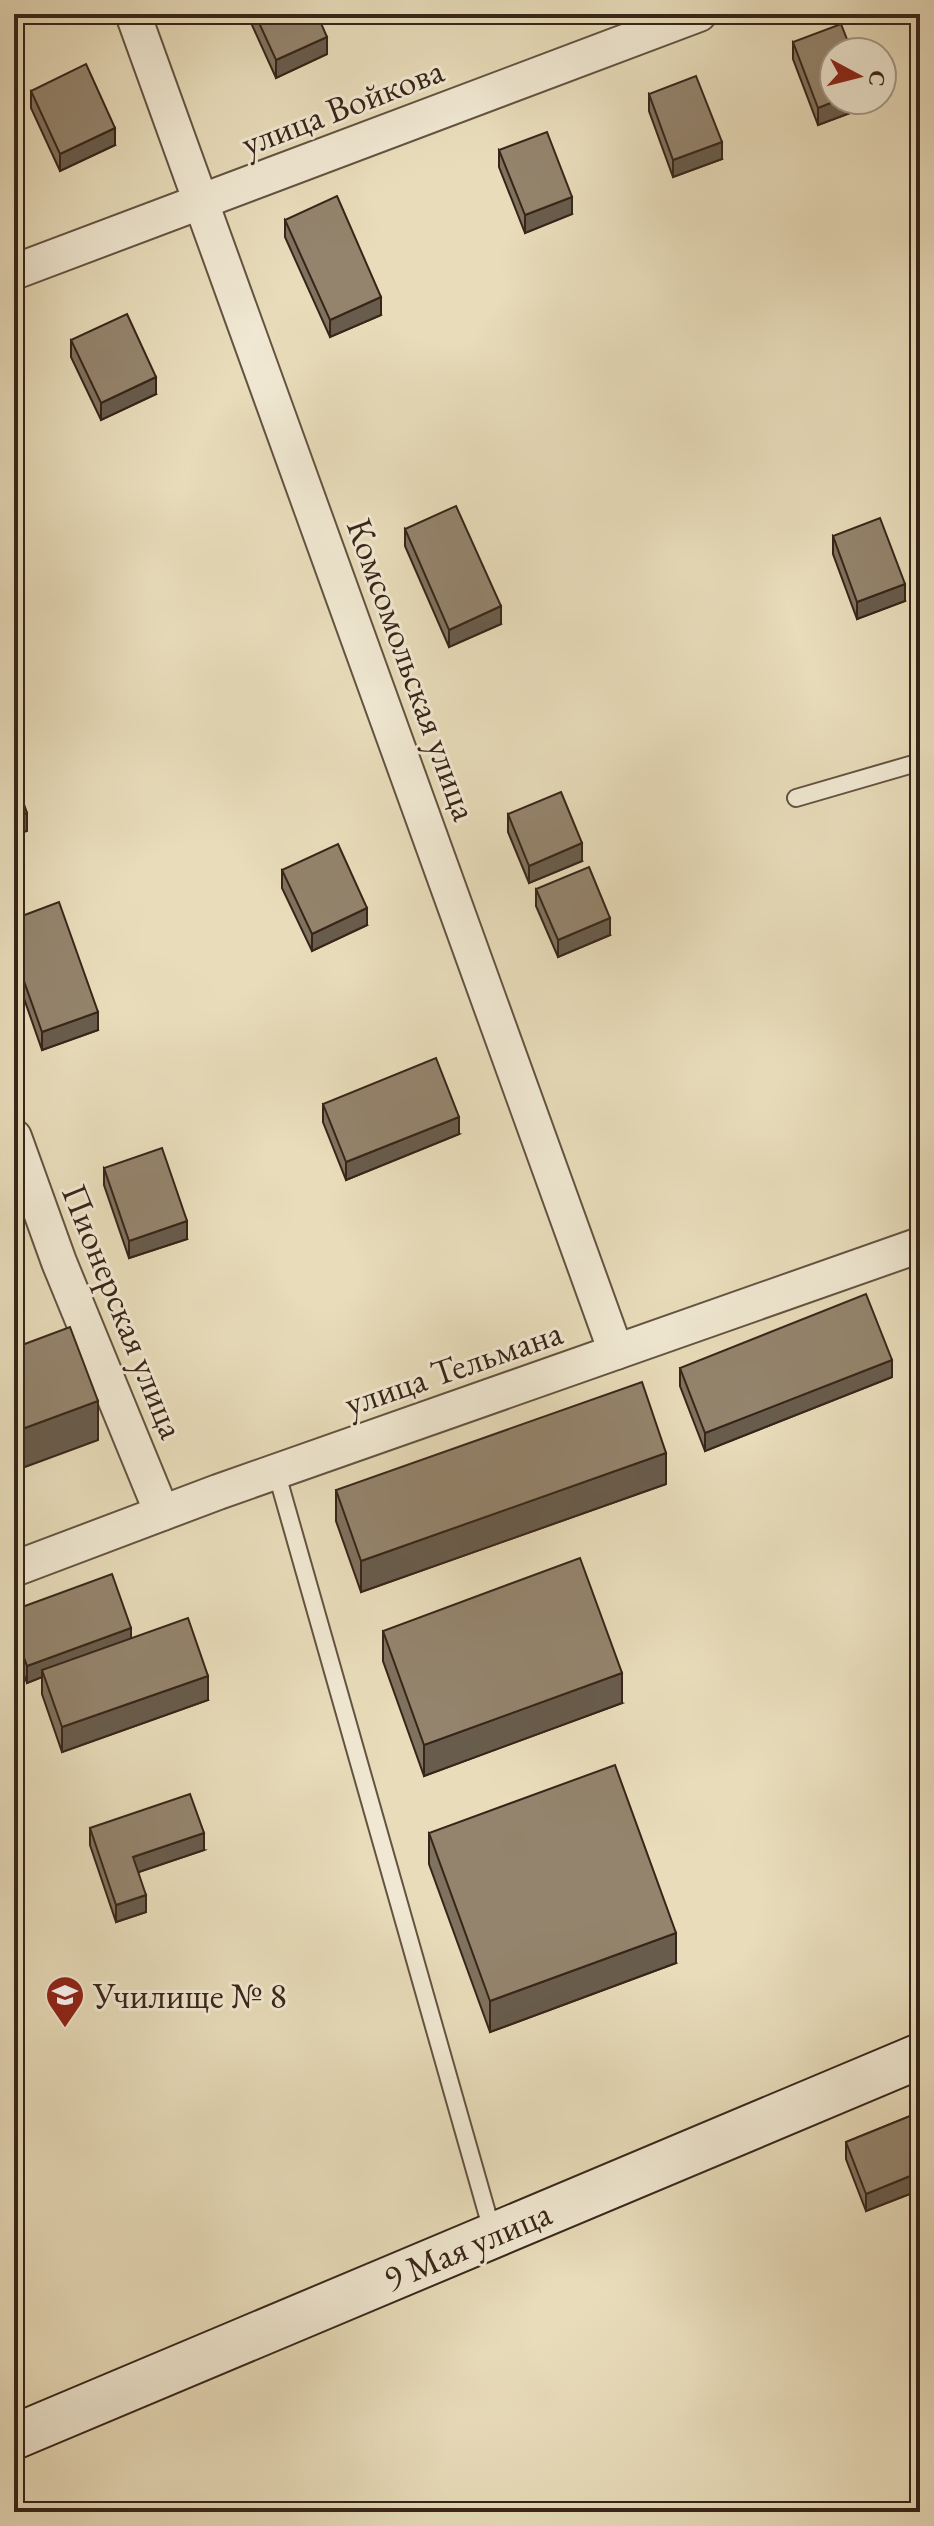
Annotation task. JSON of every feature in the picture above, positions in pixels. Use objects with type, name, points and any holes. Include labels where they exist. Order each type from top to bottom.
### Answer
[{"type":"main road","name":"9 Мая улица","points":[[14,2437],[920,2056]]},
{"type":"street","name":"Комсомольская улица","points":[[133,14],[616,1352]]},
{"type":"street","name":"улица Войкова","points":[[14,272],[699,14]]},
{"type":"street","name":"Пионерская улица","points":[[14,1137],[59,1262],[162,1513]]},
{"type":"street","name":"улица Тельмана","points":[[14,1569],[276,1471],[920,1245]]},
{"type":"lane","points":[[796,798],[920,762]]},
{"type":"lane","points":[[276,1471],[493,2234]]},
{"type":"building","points":[[255,14],[317,14],[327,37],[276,60]]},
{"type":"building","points":[[841,24],[846,36],[818,36],[818,108],[793,42]]},
{"type":"building","points":[[86,64],[115,128],[60,154],[31,91]]},
{"type":"building","points":[[696,76],[722,142],[673,160],[649,94]]},
{"type":"building","points":[[547,132],[572,197],[525,215],[499,150]]},
{"type":"building","points":[[337,196],[381,297],[330,320],[285,220]]},
{"type":"building","points":[[127,314],[156,377],[101,403],[71,340]]},
{"type":"building","points":[[456,506],[501,606],[449,630],[405,529]]},
{"type":"building","points":[[880,518],[905,584],[857,602],[833,536]]},
{"type":"building","points":[[14,776],[27,813],[14,818]]},
{"type":"building","points":[[561,792],[582,843],[529,866],[508,814]]},
{"type":"building","points":[[338,844],[367,908],[312,934],[282,870]]},
{"type":"building","points":[[589,867],[610,918],[558,940],[536,889]]},
{"type":"building","points":[[59,902],[98,1012],[42,1032],[14,953],[14,919]]},
{"type":"building","points":[[436,1058],[459,1117],[346,1162],[323,1104]]},
{"type":"building","points":[[162,1148],[187,1221],[129,1241],[104,1168]]},
{"type":"building","points":[[866,1294],[892,1360],[705,1433],[680,1368]]},
{"type":"building","points":[[70,1327],[98,1401],[14,1432],[14,1348]]},
{"type":"building","points":[[642,1382],[666,1453],[361,1561],[336,1490]]},
{"type":"building","points":[[580,1558],[622,1673],[424,1745],[383,1631]]},
{"type":"building","points":[[112,1574],[131,1628],[27,1666],[14,1630],[14,1610]]},
{"type":"building","points":[[188,1618],[208,1676],[62,1727],[42,1670]]},
{"type":"building","points":[[615,1765],[676,1933],[490,2001],[429,1833]]},
{"type":"building","points":[[190,1794],[204,1833],[133,1857],[146,1895],[116,1905],[90,1828]]},
{"type":"building","points":[[920,2112],[920,2172],[866,2194],[846,2142]]},
{"type":"place","name":"Училище № 8","points":[[65,2029]]}]
